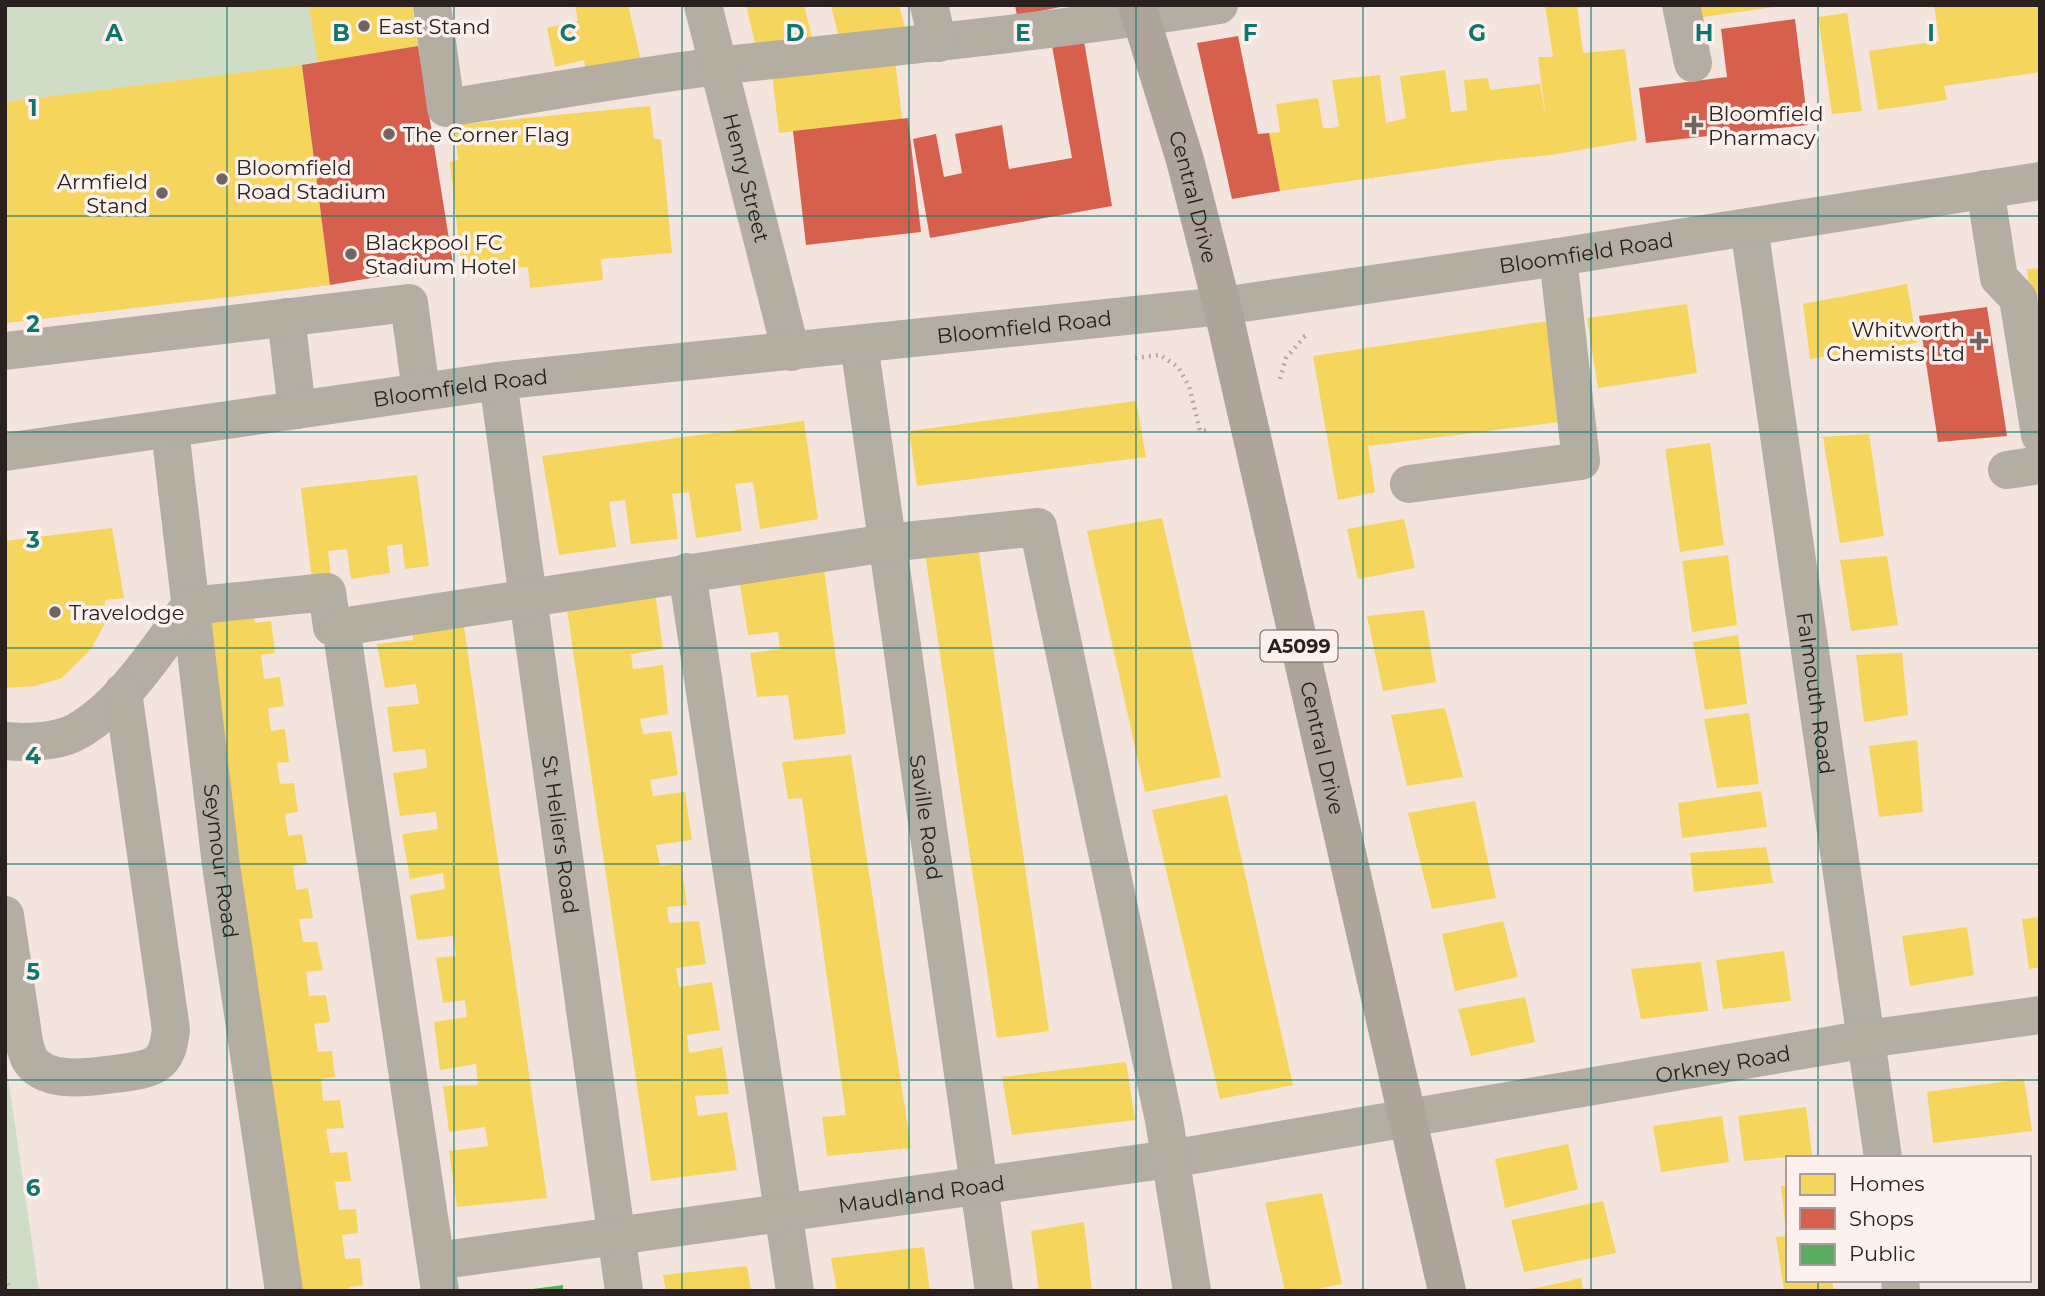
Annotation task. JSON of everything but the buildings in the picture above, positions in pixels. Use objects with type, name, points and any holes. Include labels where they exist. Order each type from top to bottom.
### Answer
[{"type":"main road","name":"Central Drive","points":[[1138,12],[1185,160],[1222,306],[1447,1291]]},
{"type":"street","points":[[432,5],[446,108],[718,66],[938,43],[1138,12],[1219,5]]},
{"type":"street","name":"Henry Street","points":[[703,5],[791,352]]},
{"type":"street","points":[[929,5],[938,43]]},
{"type":"street","points":[[1681,5],[1693,63]]},
{"type":"street","name":"Bloomfield Road","points":[[5,452],[498,381],[1222,306],[1558,257],[2040,181]]},
{"type":"street","points":[[1985,190],[1999,278],[2018,298],[2040,435]]},
{"type":"street","name":"Falmouth Road","points":[[1749,227],[1883,1156]]},
{"type":"street","points":[[1409,484],[1581,461],[1558,257]]},
{"type":"street","points":[[5,351],[409,303],[421,391]]},
{"type":"street","points":[[286,317],[297,410]]},
{"type":"street","name":"Saville Road","points":[[859,344],[994,1291]]},
{"type":"street","name":"St Heliers Road","points":[[498,381],[624,1291]]},
{"type":"street","name":"Seymour Road","points":[[170,430],[221,865],[284,1291]]},
{"type":"street","points":[[5,741],[37,742],[72,734],[102,714],[123,692],[190,607],[327,592],[332,627],[341,627],[887,543],[1038,527],[1161,1106],[1192,1291]]},
{"type":"street","points":[[687,572],[796,1291]]},
{"type":"street","points":[[341,627],[438,1276]]},
{"type":"street","points":[[5,915],[24,1042],[29,1059],[39,1068],[54,1075],[73,1079],[136,1071],[158,1063],[168,1049],[171,1030],[123,692]]},
{"type":"street","name":"Orkney Road","points":[[1406,1120],[1867,1039],[2040,1014]]},
{"type":"street","name":"Maudland Road","points":[[438,1276],[616,1237],[1170,1158],[1406,1120]]},
{"type":"path","points":[[5,1278],[10,1291]]},
{"type":"green space","name":"Bloomfield Road Stadium","points":[[5,5],[412,5],[453,264],[330,285],[5,323]]},
{"type":"green space","points":[[5,1061],[6,1063],[39,1291],[5,1291]]},
{"type":"place","name":"East Stand","points":[[364,26]]},
{"type":"place","name":"Bloomfield Pharmacy","points":[[1694,125]]},
{"type":"place","name":"The Corner Flag","points":[[389,134]]},
{"type":"place","name":"Bloomfield Road Stadium","points":[[222,179]]},
{"type":"place","name":"Armfield Stand","points":[[162,193]]},
{"type":"place","name":"Blackpool FC Stadium Hotel","points":[[351,254]]},
{"type":"place","name":"Whitworth Chemists Ltd","points":[[1979,341]]},
{"type":"place","name":"Travelodge","points":[[55,612]]}]
